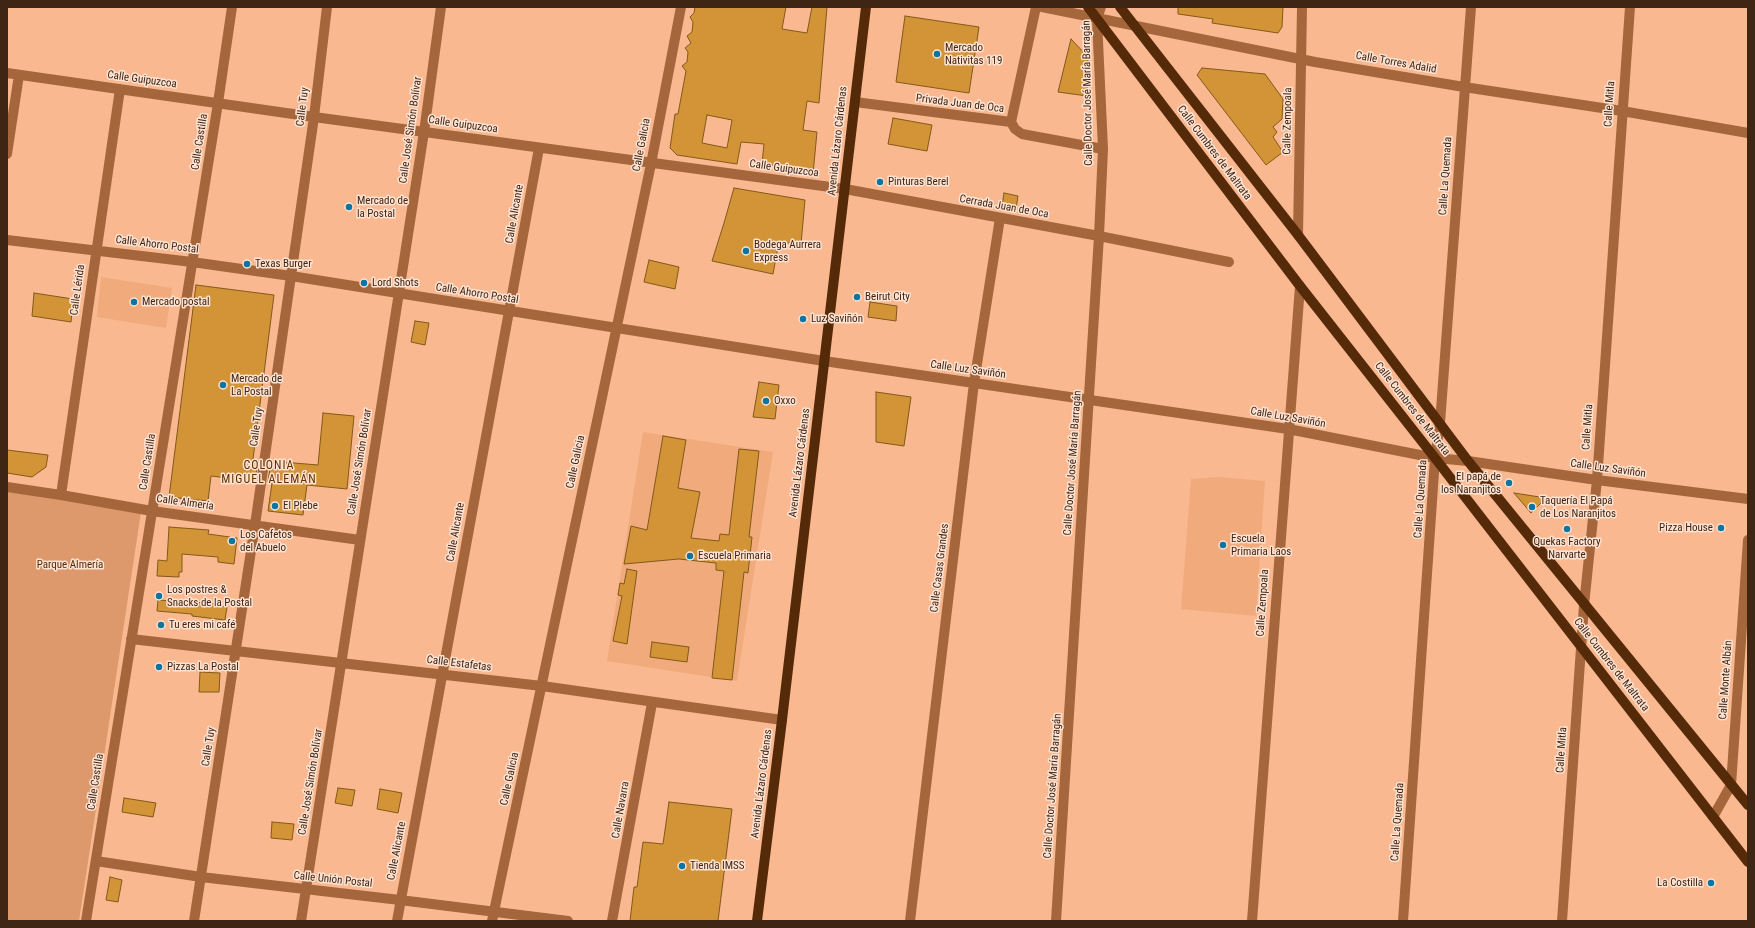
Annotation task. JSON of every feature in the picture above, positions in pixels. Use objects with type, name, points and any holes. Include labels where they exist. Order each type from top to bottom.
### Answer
[{"type":"main road","name":"Avenida Lázaro Cárdenas","points":[[756,921],[782,720],[866,7]]},
{"type":"main road","name":"Calle Cumbres de Maltrata","points":[[1088,7],[1300,286],[1748,862]]},
{"type":"main road","name":"Calle Cumbres de Maltrata","points":[[1120,7],[1133,26],[1298,235],[1468,460],[1584,605],[1748,805]]},
{"type":"street","name":"Calle Castilla","points":[[86,921],[218,103],[232,7]]},
{"type":"street","name":"Calle Tuy","points":[[194,921],[255,525],[314,117],[327,7]]},
{"type":"street","name":"Calle José Simón Bolívar","points":[[301,921],[424,132],[442,7]]},
{"type":"street","name":"Calle Galicia","points":[[493,917],[651,164],[681,7]]},
{"type":"street","points":[[1011,122],[1036,7]]},
{"type":"street","name":"Calle Torres Adalid","points":[[1042,7],[1301,59],[1748,133]]},
{"type":"street","name":"Calle Doctor José María Barragán","points":[[1056,921],[1100,236],[1103,149],[1097,19],[1101,7]]},
{"type":"street","name":"Calle Zempoala","points":[[1298,235],[1302,7]]},
{"type":"street","name":"Calle La Quemada","points":[[1403,921],[1435,458],[1440,423],[1470,7]]},
{"type":"street","name":"Calle Mitla","points":[[1562,921],[1584,605],[1597,480],[1630,7]]},
{"type":"street","name":"Calle Guipuzcoa","points":[[7,73],[845,190]]},
{"type":"street","points":[[7,154],[19,75]]},
{"type":"street","name":"Calle Lérida","points":[[60,495],[120,89]]},
{"type":"street","name":"Privada Juan de Oca","points":[[854,102],[1011,122],[1015,129],[1022,134],[1103,149]]},
{"type":"street","name":"Calle Alicante","points":[[397,921],[539,148]]},
{"type":"street","name":"Cerrada Juan de Oca","points":[[845,190],[1100,236],[1229,262]]},
{"type":"street","name":"Calle Casas Grandes","points":[[910,921],[974,383],[1000,218]]},
{"type":"street","name":"Calle Ahorro Postal","points":[[7,240],[192,262],[291,276],[509,312],[616,327],[824,361]]},
{"type":"street","name":"Calle Zempoala","points":[[1252,921],[1300,286]]},
{"type":"street","name":"Calle Luz Saviñón","points":[[824,361],[1288,429],[1435,458],[1468,460],[1597,480],[1748,499]]},
{"type":"street","name":"Calle Almería","points":[[7,487],[152,511],[360,540]]},
{"type":"street","name":"Calle Monte Albán","points":[[1713,817],[1731,785],[1748,540]]},
{"type":"street","name":"Calle Estafetas","points":[[132,639],[542,686],[782,720]]},
{"type":"street","name":"Calle Navarra","points":[[612,921],[652,702]]},
{"type":"street","name":"Calle Unión Postal","points":[[96,861],[201,877],[400,900],[493,917],[568,921]]},
{"type":"shaded area","name":"Mercado postal","points":[[101,277],[172,288],[166,328],[97,317]]},
{"type":"shaded area","name":"Escuela Primaria","points":[[643,432],[773,452],[737,681],[607,661]]},
{"type":"shaded area","name":"Escuela Primaria Laos","points":[[1219,477],[1265,481],[1256,616],[1181,609],[1191,479]]},
{"type":"green space","name":"Parque Almería","points":[[7,490],[141,512],[79,921],[7,921]]},
{"type":"building","points":[[695,7],[786,7],[782,29],[807,33],[812,7],[827,7],[819,103],[807,101],[803,130],[817,132],[813,174],[762,163],[764,144],[741,142],[737,164],[677,155],[670,148],[675,114],[678,114],[686,71],[682,66],[687,62],[688,52],[685,48],[691,43],[687,36],[692,32],[693,22],[690,17],[694,13]],"holes":[[[707,115],[732,120],[727,148],[702,143]]]},
{"type":"building","points":[[1178,7],[1283,7],[1282,27],[1278,33],[1212,23],[1213,19],[1178,14]]},
{"type":"building","name":"Mercado Nativitas 119","points":[[905,16],[979,27],[969,93],[896,82]]},
{"type":"building","points":[[1071,39],[1088,57],[1087,96],[1058,92]]},
{"type":"building","points":[[1202,68],[1265,74],[1283,99],[1282,119],[1273,127],[1277,132],[1273,137],[1283,152],[1266,165],[1197,75]]},
{"type":"building","points":[[893,118],[932,125],[927,151],[888,144]]},
{"type":"building","points":[[734,188],[805,200],[801,244],[779,242],[773,274],[712,261]]},
{"type":"building","points":[[1004,193],[1018,196],[1016,209],[1002,206]]},
{"type":"building","points":[[649,260],[679,267],[675,289],[644,282]]},
{"type":"building","name":"Mercado de La Postal","points":[[196,285],[274,295],[253,459],[258,460],[255,481],[211,476],[208,501],[169,497]]},
{"type":"building","points":[[34,293],[73,299],[71,322],[32,316]]},
{"type":"building","points":[[870,302],[897,306],[896,321],[868,317]]},
{"type":"building","points":[[415,321],[429,323],[425,345],[411,342]]},
{"type":"building","name":"Oxxo","points":[[759,382],[779,385],[775,419],[753,417]]},
{"type":"building","points":[[876,392],[911,397],[904,446],[876,442]]},
{"type":"building","points":[[323,413],[354,416],[347,489],[307,485],[303,515],[268,511],[272,483],[268,482],[271,461],[318,465]]},
{"type":"building","points":[[663,436],[686,440],[678,488],[700,492],[691,538],[719,541],[720,534],[729,535],[739,449],[759,451],[749,537],[752,537],[748,573],[744,572],[732,680],[712,678],[724,571],[716,570],[716,563],[679,559],[624,564],[631,526],[647,530]]},
{"type":"building","points":[[7,450],[48,455],[46,467],[32,477],[7,473]]},
{"type":"building","name":"Taquería El Papá de Los Naranjitos","points":[[1514,493],[1546,498],[1531,513]]},
{"type":"building","points":[[169,527],[209,530],[208,534],[237,538],[234,564],[218,562],[218,557],[182,554],[182,572],[179,572],[179,577],[157,576],[158,560],[167,561]]},
{"type":"building","points":[[627,569],[637,571],[627,644],[613,641],[622,596],[618,595],[620,583],[624,584]]},
{"type":"building","points":[[158,600],[221,604],[221,606],[227,607],[225,620],[192,616],[192,614],[157,611]]},
{"type":"building","points":[[652,642],[689,647],[687,662],[650,657]]},
{"type":"building","points":[[200,672],[220,673],[219,692],[199,692]]},
{"type":"building","points":[[338,788],[355,790],[352,806],[335,803]]},
{"type":"building","points":[[380,789],[402,793],[398,813],[377,809]]},
{"type":"building","points":[[124,798],[156,803],[153,817],[122,812]]},
{"type":"building","name":"Tienda IMSS","points":[[669,802],[732,809],[718,921],[630,921],[634,887],[637,887],[643,842],[663,844]]},
{"type":"building","points":[[272,822],[294,824],[292,840],[271,838]]},
{"type":"building","points":[[110,877],[122,880],[118,902],[106,900]]},
{"type":"place","name":"Mercado Nativitas 119","points":[[937,54]]},
{"type":"place","name":"Pinturas Berel","points":[[880,182]]},
{"type":"place","name":"Mercado de la Postal","points":[[349,207]]},
{"type":"place","name":"Bodega Aurrera Express","points":[[746,251]]},
{"type":"place","name":"Texas Burger","points":[[247,264]]},
{"type":"place","name":"Lord Shots","points":[[364,283]]},
{"type":"place","name":"Beirut City","points":[[857,297]]},
{"type":"place","name":"Mercado postal","points":[[134,302]]},
{"type":"place","name":"Luz Saviñón","points":[[803,319]]},
{"type":"place","name":"Mercado de La Postal","points":[[223,385]]},
{"type":"place","name":"Oxxo","points":[[766,401]]},
{"type":"place","name":"El papá de los Naranjitos","points":[[1509,483]]},
{"type":"place","name":"El Plebe","points":[[275,506]]},
{"type":"place","name":"Taquería El Papá de Los Naranjitos","points":[[1532,507]]},
{"type":"place","name":"Pizza House","points":[[1721,528]]},
{"type":"place","name":"Quekas Factory Narvarte","points":[[1567,529]]},
{"type":"place","name":"Los Cafetos del Abuelo","points":[[232,541]]},
{"type":"place","name":"Escuela Primaria Laos","points":[[1223,545]]},
{"type":"place","name":"Escuela Primaria","points":[[690,556]]},
{"type":"place","name":"Los postres & Snacks de la Postal","points":[[159,596]]},
{"type":"place","name":"Tu eres mi café","points":[[161,625]]},
{"type":"place","name":"Pizzas La Postal","points":[[159,667]]},
{"type":"place","name":"Tienda IMSS","points":[[682,866]]},
{"type":"place","name":"La Costilla","points":[[1711,883]]},
{"type":"district","name":"COLONIA MIGUEL ALEMÁN","points":[[269,473]]}]
